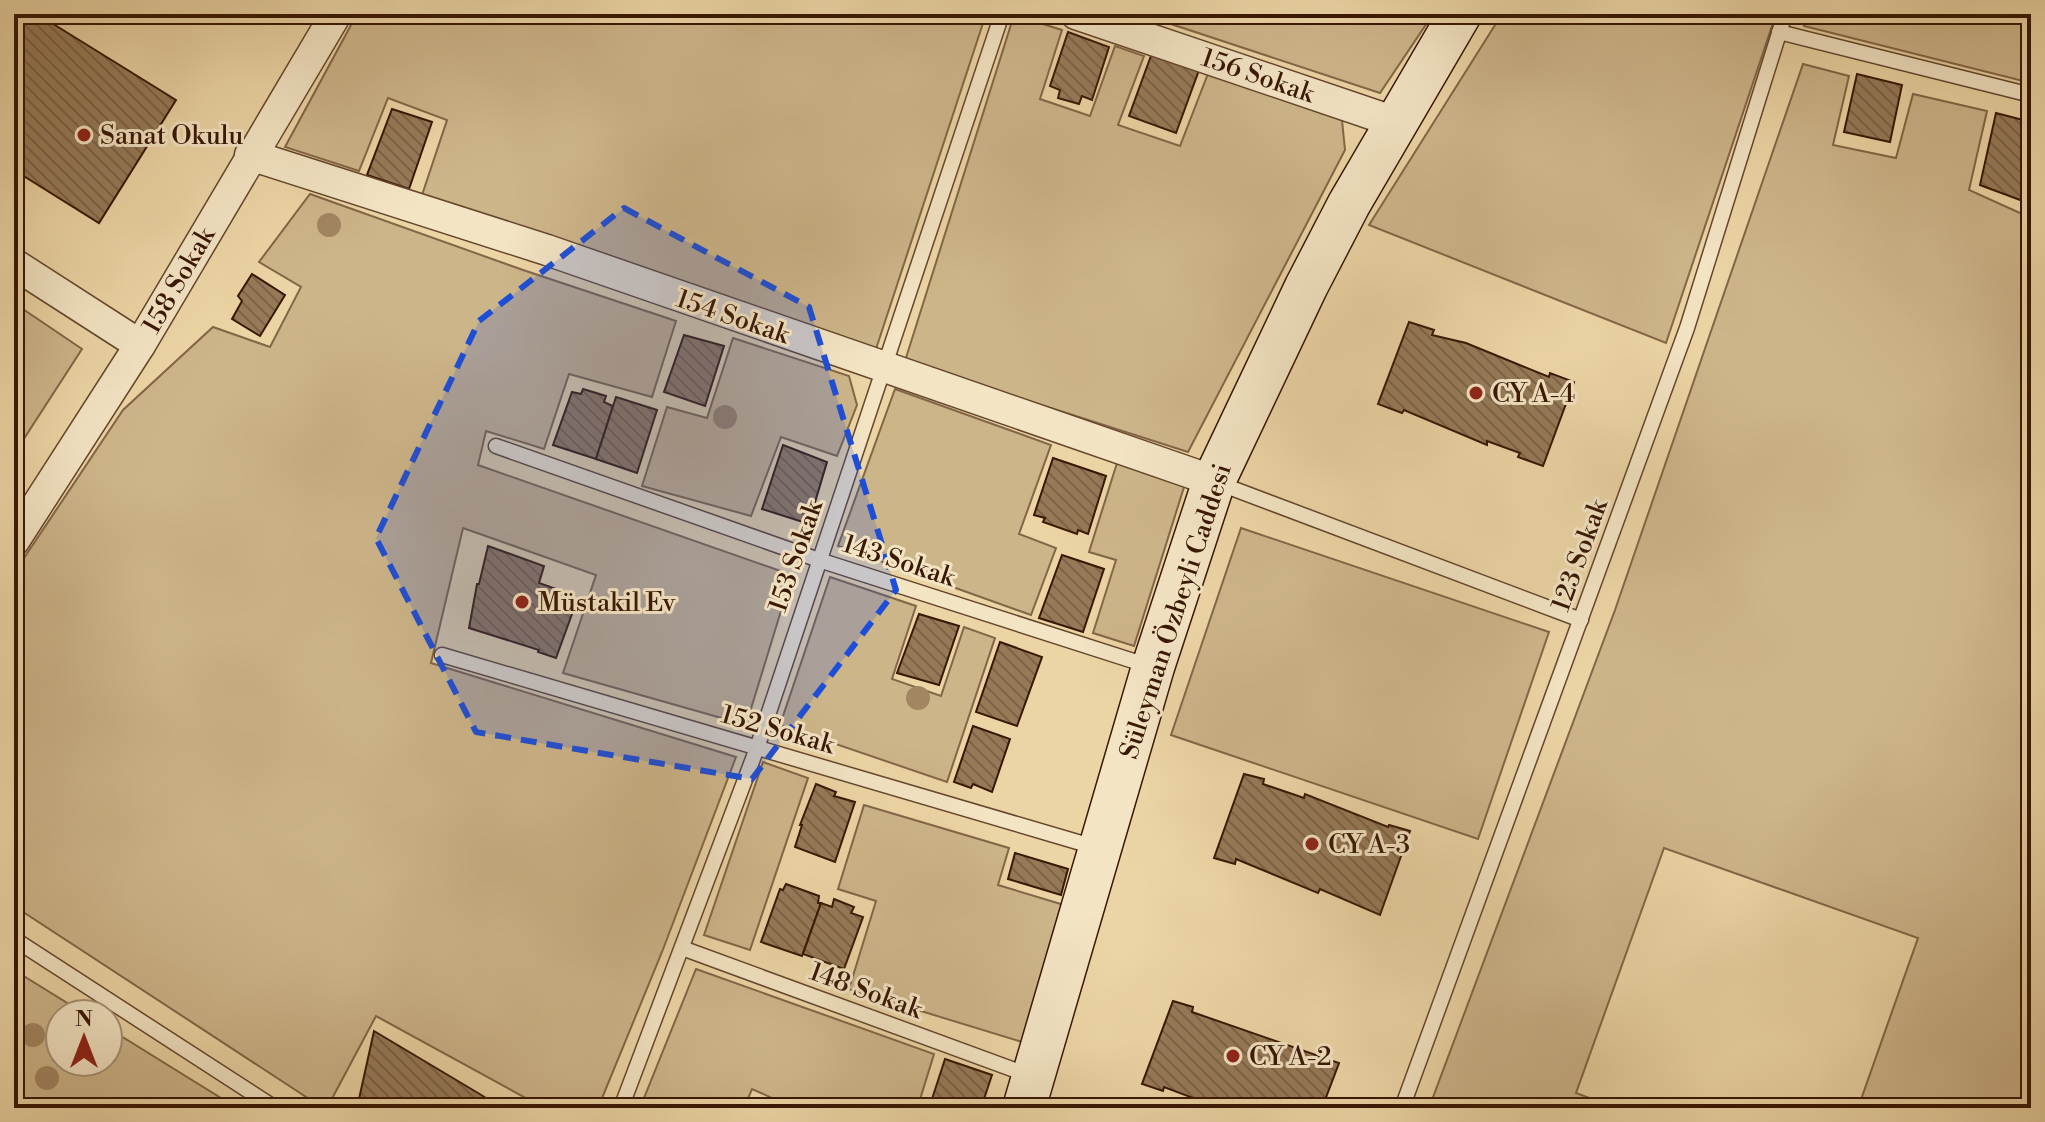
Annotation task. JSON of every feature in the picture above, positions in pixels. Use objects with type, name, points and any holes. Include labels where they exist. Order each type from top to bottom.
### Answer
[{"type":"street","name":"158 Sokak","points":[[14,541],[140,345],[336,14]]},
{"type":"street","name":"156 Sokak","points":[[1076,14],[1395,122]]},
{"type":"street","name":"Süleyman Özbeyli Caddesi","points":[[1027,1100],[1153,667],[1214,481],[1306,287],[1395,122],[1460,14]]},
{"type":"street","name":"154 Sokak","points":[[250,155],[547,250],[1214,481]]},
{"type":"street","points":[[14,264],[140,345]]},
{"type":"lane","name":"153 Sokak","points":[[621,1108],[757,748],[1002,14]]},
{"type":"lane","name":"123 Sokak","points":[[1402,1108],[1687,328],[1785,14]]},
{"type":"lane","points":[[1779,32],[2031,95]]},
{"type":"lane","name":"143 Sokak","points":[[496,446],[819,560],[1153,667]]},
{"type":"lane","points":[[1214,481],[1581,620]]},
{"type":"lane","name":"152 Sokak","points":[[442,655],[1100,849]]},
{"type":"lane","points":[[14,939],[275,1108]]},
{"type":"lane","name":"148 Sokak","points":[[682,948],[1027,1100]]},
{"type":"highlighted area","points":[[624,208],[809,307],[896,590],[752,779],[476,732],[376,538],[479,321]]},
{"type":"shaded area","points":[[357,14],[986,14],[876,349],[422,195],[447,120],[388,98],[359,171],[285,147]]},
{"type":"shaded area","points":[[1174,14],[1433,14],[1380,93],[1171,24]]},
{"type":"shaded area","points":[[1502,14],[1776,14],[1666,343],[1369,225]]},
{"type":"shaded area","points":[[1808,14],[2031,14],[2031,83],[1804,26]]},
{"type":"shaded area","points":[[1014,15],[1062,30],[1040,99],[1090,116],[1115,46],[1144,56],[1118,125],[1180,146],[1209,71],[1342,120],[1345,150],[1188,452],[905,361]]},
{"type":"shaded area","points":[[1803,64],[1849,76],[1833,145],[1896,158],[1913,94],[1987,111],[1969,190],[2031,218],[2031,1108],[1858,1108],[1918,938],[1664,848],[1576,1093],[1616,1108],[1429,1108],[1615,610]]},
{"type":"shaded area","points":[[310,194],[676,321],[652,397],[569,374],[544,449],[486,431],[478,465],[792,575],[746,725],[563,673],[596,575],[463,528],[431,663],[736,757],[662,952],[598,1108],[544,1108],[376,1016],[327,1108],[323,1108],[14,906],[14,573],[123,410],[213,327],[270,347],[301,287],[259,262]]},
{"type":"shaded area","points":[[14,303],[82,349],[14,454]]},
{"type":"shaded area","points":[[733,338],[849,376],[857,405],[837,456],[781,437],[751,516],[642,486],[667,407],[707,418]]},
{"type":"shaded area","points":[[895,389],[1051,445],[1019,534],[1056,548],[1031,615],[838,546]]},
{"type":"shaded area","points":[[1117,463],[1185,484],[1134,646],[1093,633],[1116,560],[1089,552]]},
{"type":"shaded area","points":[[1241,528],[1549,632],[1478,839],[1171,735]]},
{"type":"shaded area","points":[[830,577],[916,606],[892,679],[941,696],[964,627],[995,638],[947,782],[780,725]]},
{"type":"shaded area","points":[[763,762],[808,778],[750,950],[704,935]]},
{"type":"shaded area","points":[[864,805],[1009,848],[998,885],[1064,905],[1022,1042],[849,989],[876,901],[838,889]]},
{"type":"shaded area","points":[[696,969],[934,1054],[918,1106],[923,1108],[794,1108],[752,1089],[744,1108],[640,1108]]},
{"type":"shaded area","points":[[14,970],[59,998],[44,998],[44,1078],[124,1078],[124,1038],[237,1108],[14,1108]]},
{"type":"building","name":"Sanat Okulu","points":[[14,14],[37,14],[176,100],[99,223],[14,170]]},
{"type":"building","points":[[1142,14],[1168,14],[1165,22]]},
{"type":"building","points":[[1068,32],[1109,47],[1092,100],[1082,96],[1079,104],[1058,98],[1060,90],[1050,86]]},
{"type":"building","points":[[1152,53],[1199,70],[1176,133],[1129,116]]},
{"type":"building","points":[[1857,74],[1902,85],[1890,142],[1844,132]]},
{"type":"building","points":[[392,109],[432,122],[409,189],[367,175]]},
{"type":"building","points":[[1996,113],[2031,122],[2031,204],[1980,185]]},
{"type":"building","points":[[252,274],[285,295],[260,336],[232,319],[242,301],[238,296]]},
{"type":"building","name":"CY A-4","points":[[1409,322],[1434,330],[1432,335],[1466,343],[1549,377],[1550,373],[1574,382],[1543,466],[1518,457],[1520,453],[1487,441],[1487,445],[1404,410],[1402,413],[1378,404]]},
{"type":"building","points":[[684,335],[724,346],[705,406],[664,392]]},
{"type":"building","points":[[583,389],[606,396],[604,402],[613,406],[596,459],[553,445],[572,392],[581,394]]},
{"type":"building","points":[[616,397],[657,410],[637,473],[596,459]]},
{"type":"building","points":[[783,445],[827,462],[810,519],[808,517],[806,523],[762,509]]},
{"type":"building","points":[[1053,458],[1106,476],[1088,534],[1078,530],[1077,534],[1043,522],[1045,518],[1034,515]]},
{"type":"building","name":"Müstakil Ev","points":[[488,546],[544,566],[539,583],[567,593],[565,601],[576,603],[556,658],[469,628]]},
{"type":"building","points":[[1062,555],[1104,569],[1083,632],[1039,618]]},
{"type":"building","points":[[919,614],[959,626],[939,685],[897,673]]},
{"type":"building","points":[[1000,642],[1042,657],[1017,726],[976,712]]},
{"type":"building","points":[[973,726],[1010,739],[992,792],[973,784],[971,788],[954,782]]},
{"type":"building","name":"CY A-3","points":[[1244,774],[1264,779],[1263,784],[1304,798],[1305,794],[1388,827],[1410,831],[1380,915],[1320,889],[1318,893],[1236,859],[1235,864],[1214,858]]},
{"type":"building","points":[[816,784],[836,792],[834,796],[855,802],[835,862],[795,847]]},
{"type":"building","points":[[1015,853],[1068,869],[1061,895],[1008,879]]},
{"type":"building","points":[[786,884],[819,896],[818,903],[821,903],[802,956],[761,942],[780,889],[783,890]]},
{"type":"building","points":[[834,899],[854,907],[851,913],[863,917],[844,969],[803,954],[821,903],[832,907]]},
{"type":"building","name":"CY A-2","points":[[1173,1001],[1193,1007],[1192,1012],[1339,1063],[1322,1108],[1209,1108],[1203,1106],[1204,1102],[1164,1087],[1163,1091],[1142,1084]]},
{"type":"building","points":[[374,1031],[502,1108],[362,1108],[359,1099]]},
{"type":"building","points":[[945,1059],[992,1075],[981,1108],[950,1108],[931,1102]]},
{"type":"place","name":"Sanat Okulu","points":[[84,135]]},
{"type":"place","name":"CY A-4","points":[[1476,393]]},
{"type":"place","name":"Müstakil Ev","points":[[522,602]]},
{"type":"place","name":"CY A-3","points":[[1312,844]]},
{"type":"place","name":"CY A-2","points":[[1233,1056]]}]
